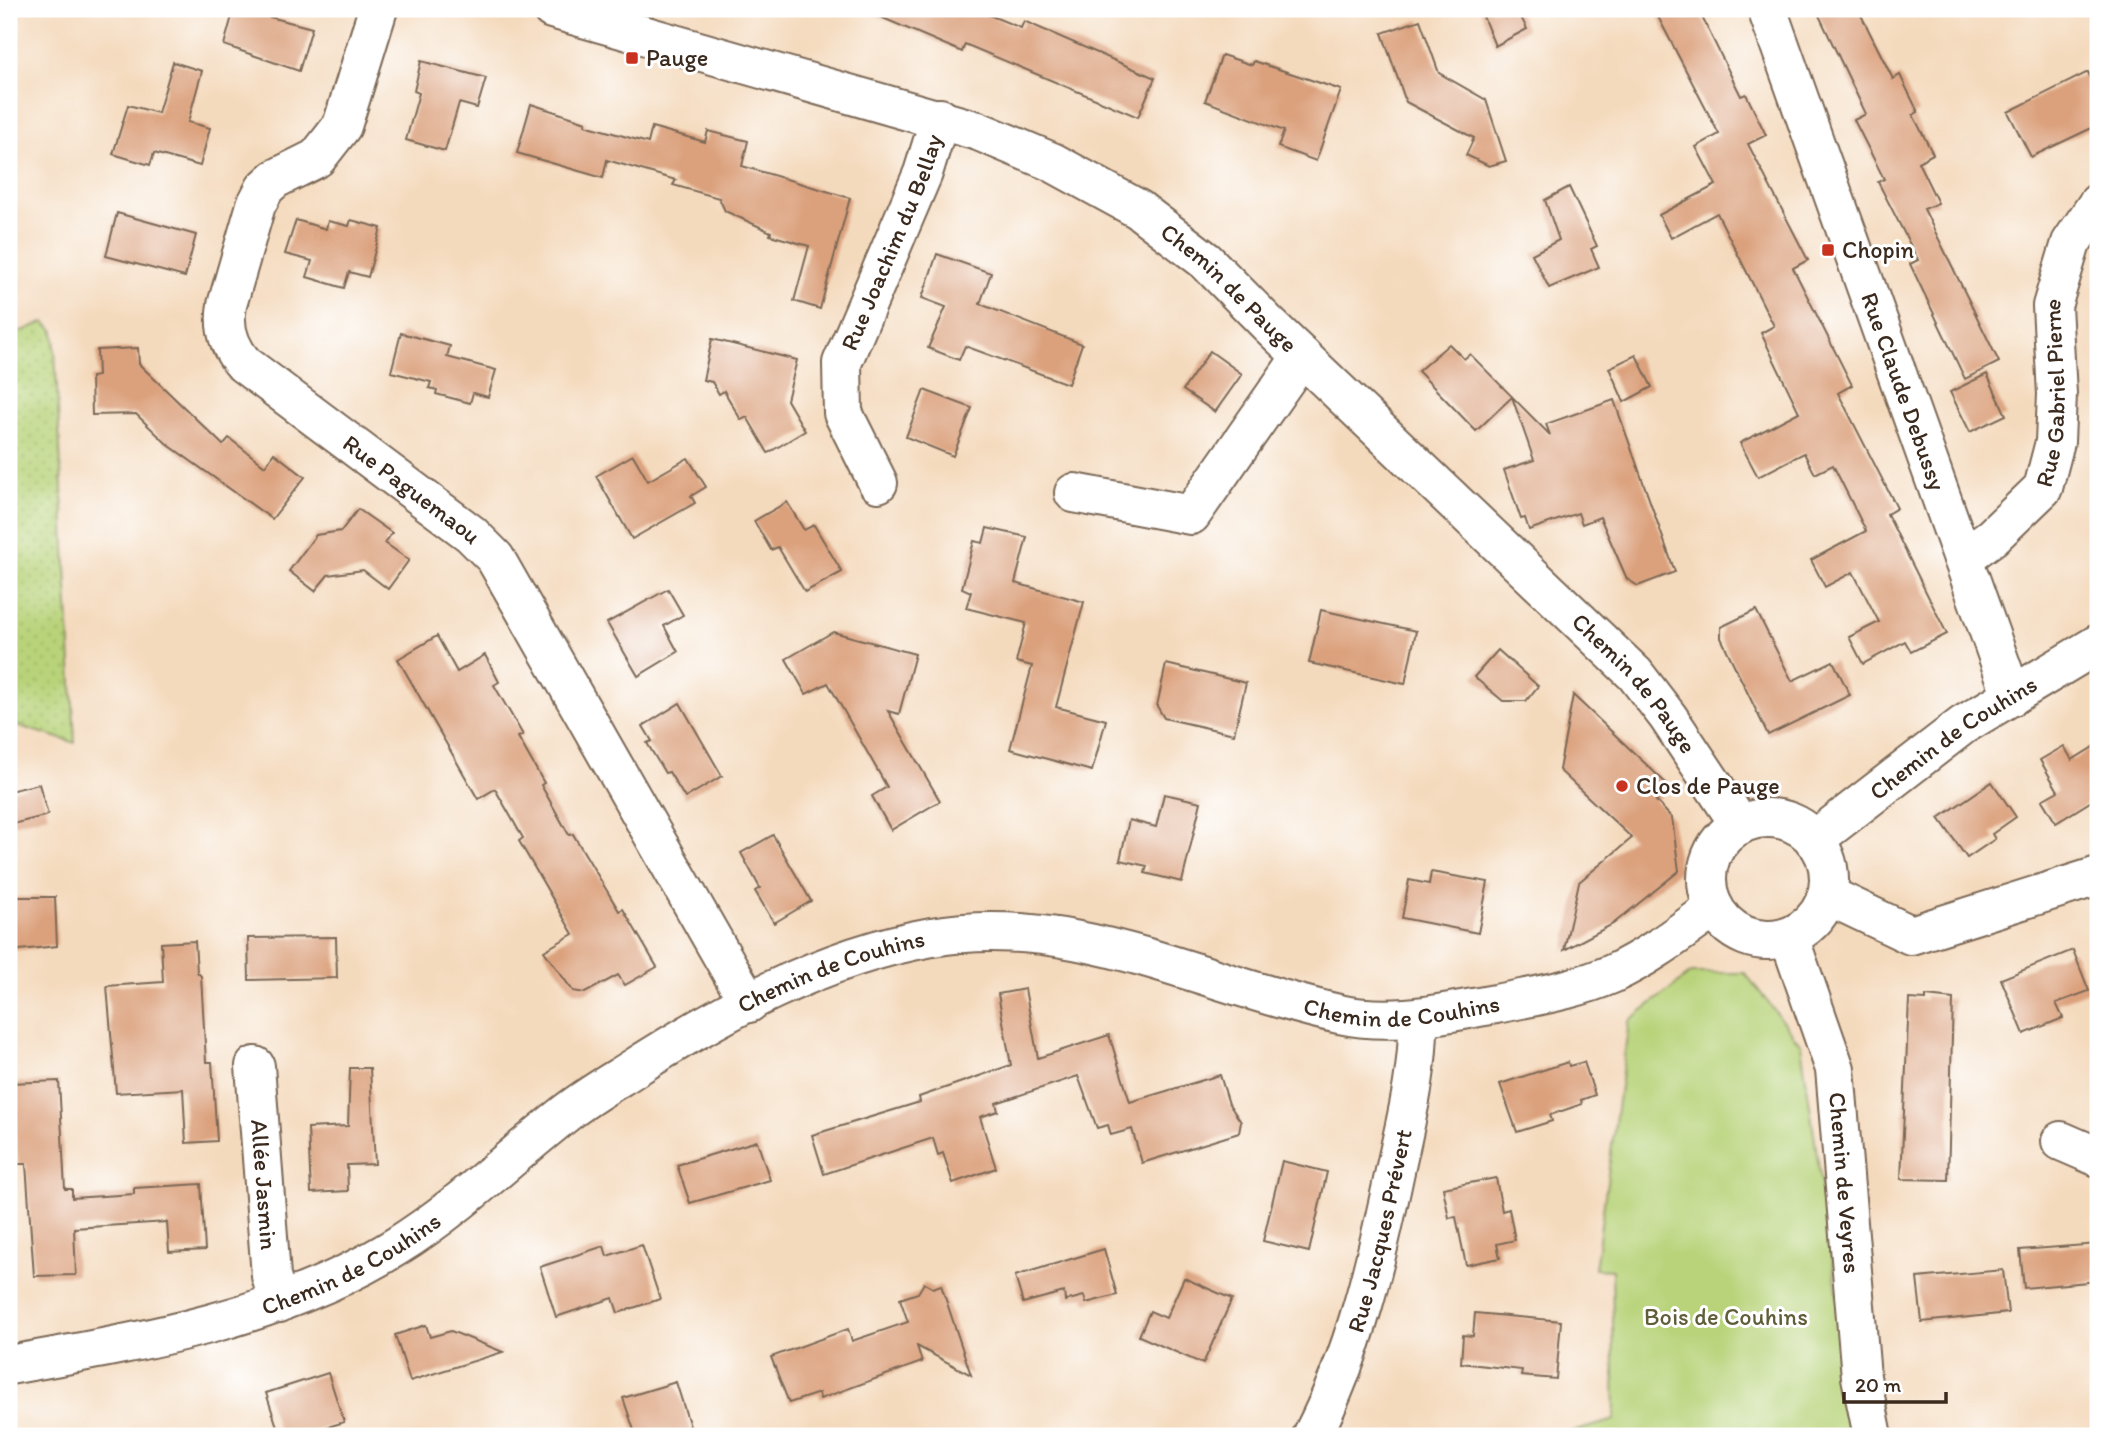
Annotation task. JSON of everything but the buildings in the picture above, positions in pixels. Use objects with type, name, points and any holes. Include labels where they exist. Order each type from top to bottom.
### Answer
[{"type":"street","name":"Rue Paguemaou","points":[[378,9],[342,126],[317,158],[275,179],[260,195],[227,304],[225,319],[230,343],[244,364],[471,534],[495,558],[749,1003]]},
{"type":"street","name":"Chemin de Pauge","points":[[552,9],[940,118],[1052,162],[1138,209],[1206,261],[1635,674],[1668,717],[1740,825]]},
{"type":"street","name":"Rue Claude Debussy","points":[[1767,9],[2012,696]]},
{"type":"street","name":"Rue Joachim du Bellay","points":[[878,483],[843,413],[842,363],[922,173],[940,118]]},
{"type":"street","name":"Rue Gabriel Pierne","points":[[1963,558],[1993,537],[2042,488],[2055,442],[2057,394],[2052,306],[2071,243],[2098,203]]},
{"type":"street","points":[[1074,493],[1191,515],[1302,356]]},
{"type":"street","name":"Chemin de Couhins","points":[[1814,840],[1963,724],[2098,644]]},
{"type":"street","points":[[1759,819],[1780,820],[1799,826],[1814,840],[1825,856],[1829,876],[1827,895],[1819,913],[1806,927],[1789,937],[1770,940],[1750,938],[1735,932],[1714,908],[1707,886],[1710,859],[1717,845],[1740,825],[1759,819]]},
{"type":"street","points":[[1827,895],[1910,935],[2098,876]]},
{"type":"street","name":"Chemin de Couhins","points":[[9,1365],[174,1332],[279,1303],[337,1279],[398,1245],[436,1219],[571,1109],[656,1054],[749,1003],[863,954],[899,943],[968,932],[1004,931],[1049,935],[1098,945],[1339,1014],[1386,1020],[1418,1018],[1569,990],[1636,962],[1714,908]]},
{"type":"street","name":"Chemin de Veyres","points":[[1789,937],[1835,1069],[1861,1377],[1873,1436]]},
{"type":"street","name":"Rue Jacques Prévert","points":[[1312,1436],[1329,1404],[1374,1270],[1418,1067],[1418,1018]]},
{"type":"street","name":"Allée Jasmin","points":[[256,1066],[271,1276],[279,1303]]},
{"type":"street","points":[[2061,1141],[2098,1157]]},
{"type":"green space","points":[[45,322],[54,331],[75,743],[9,723],[9,336]]},
{"type":"green space","name":"Bois de Couhins","points":[[1691,973],[1745,973],[1801,1045],[1858,1436],[1558,1436],[1615,1420],[1612,1270],[1595,1269],[1629,1021]]},
{"type":"place","name":"Pauge","points":[[632,58]]},
{"type":"place","name":"Chopin","points":[[1828,250]]},
{"type":"place","name":"Clos de Pauge","points":[[1622,786]]}]
